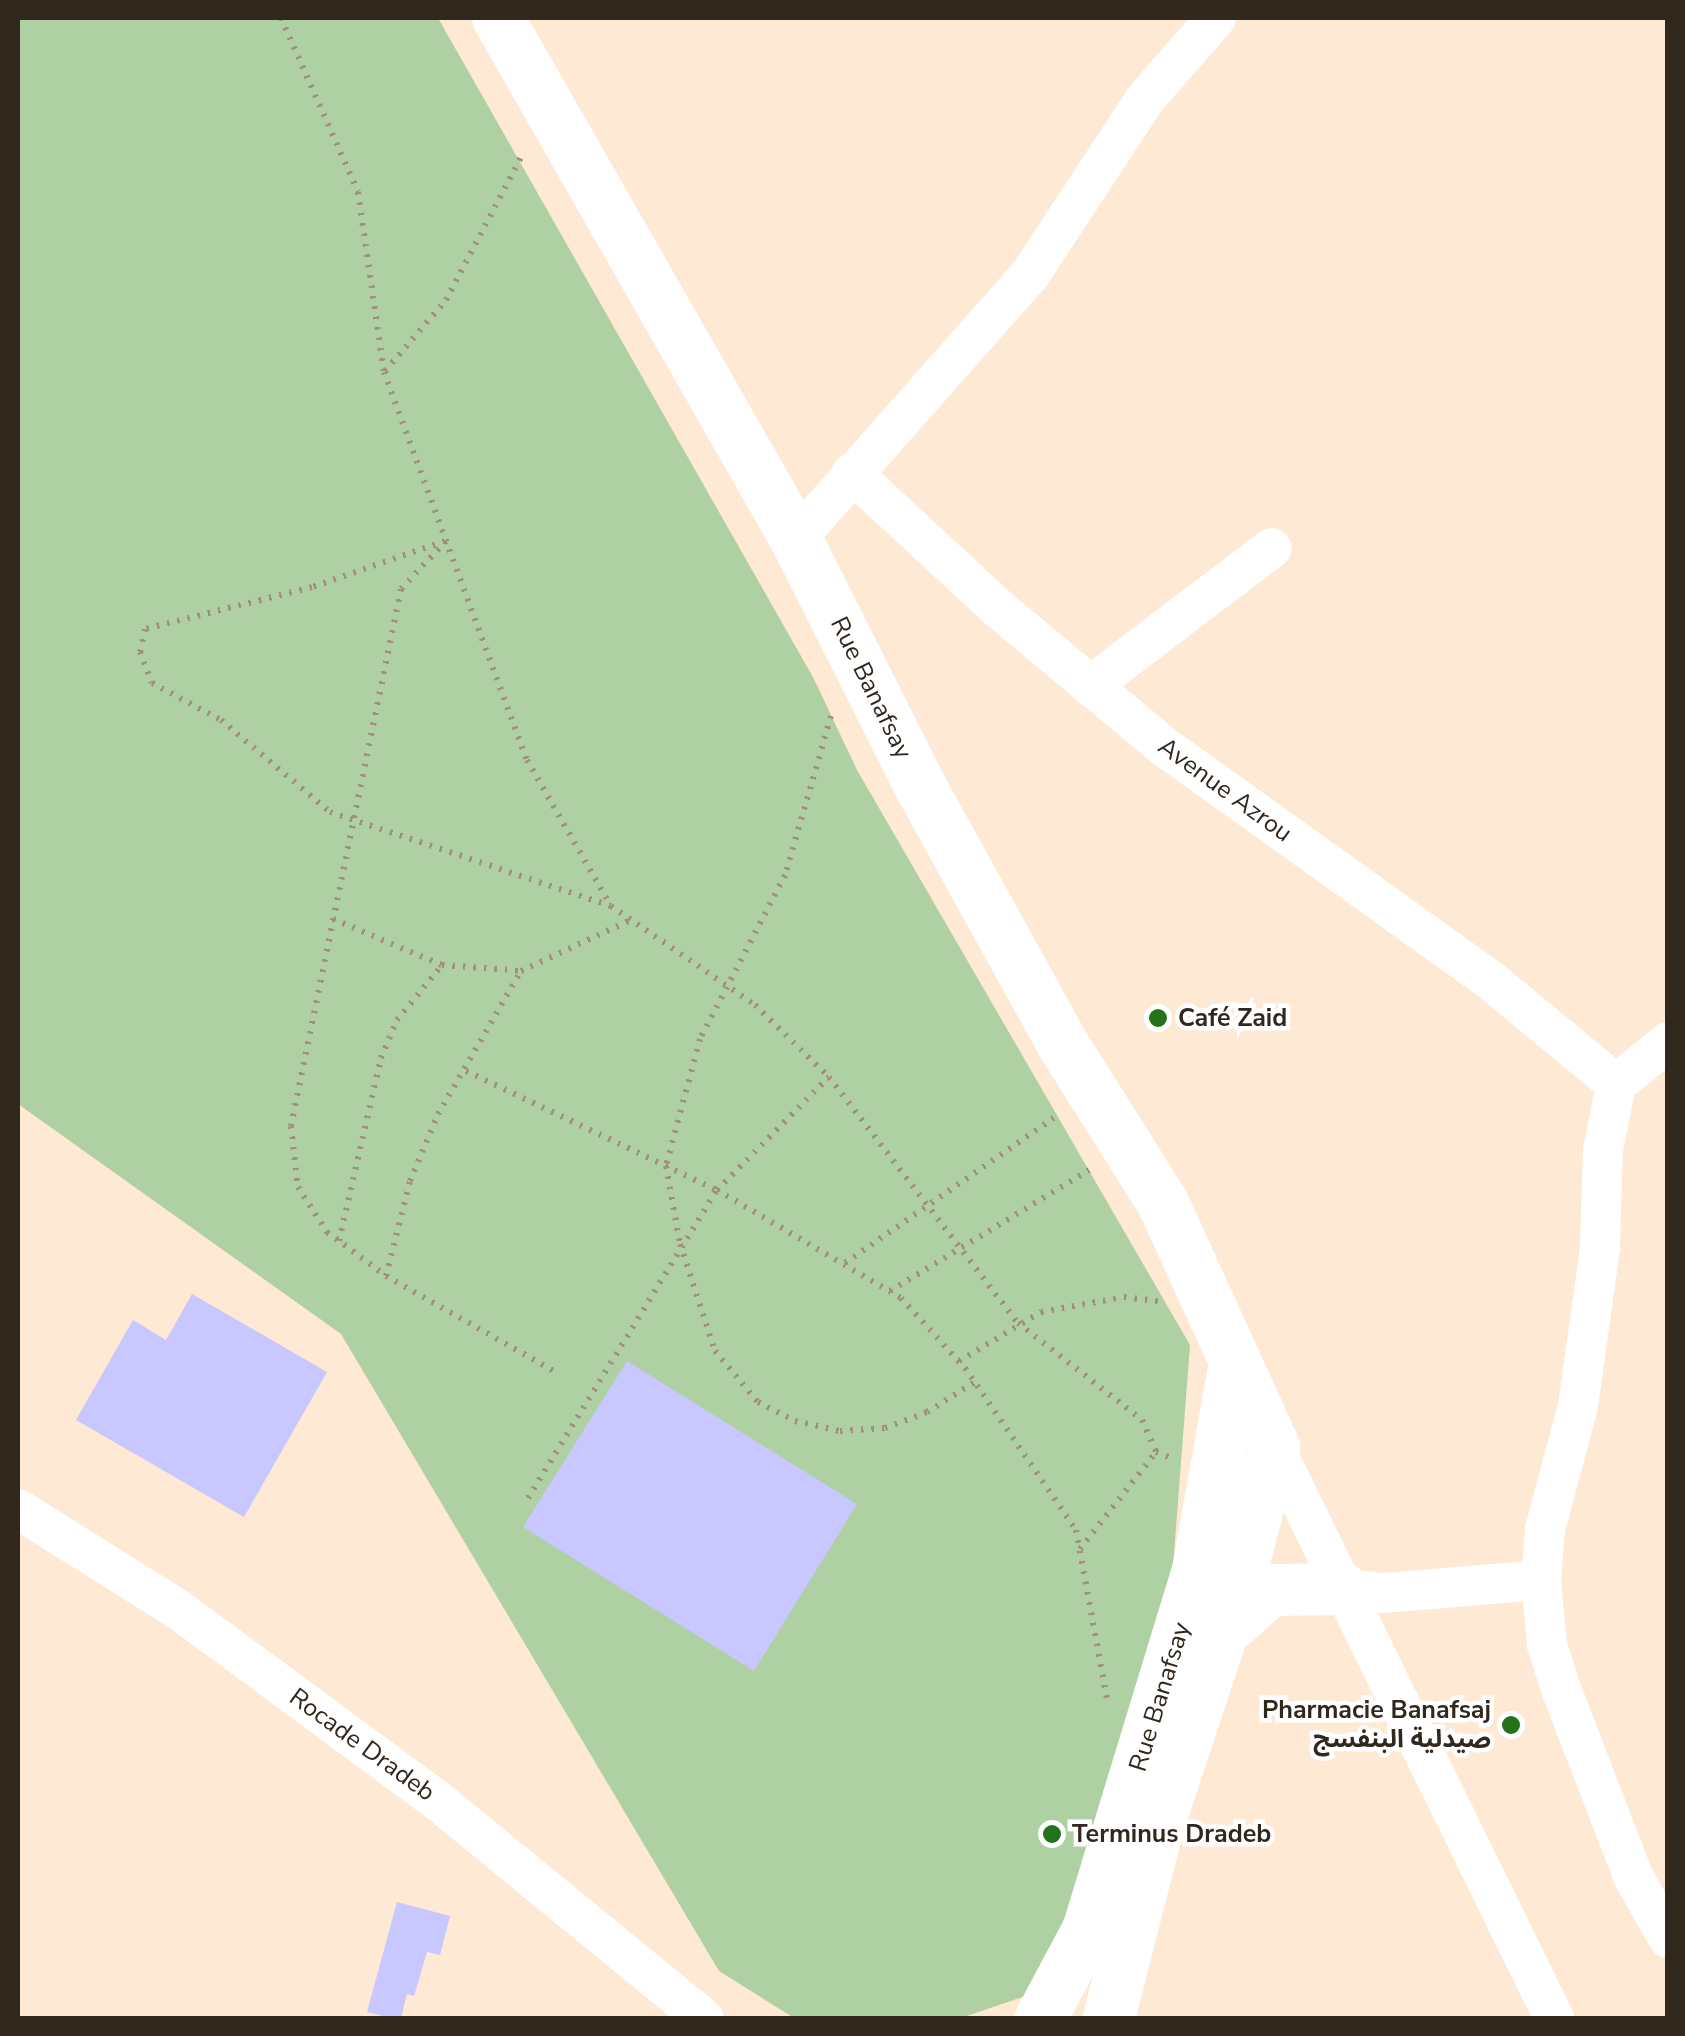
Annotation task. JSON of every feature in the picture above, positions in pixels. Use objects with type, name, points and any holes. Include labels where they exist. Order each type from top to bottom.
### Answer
[{"type":"main road","name":"Rue Banafsay","points":[[498,18],[796,538],[922,792],[1093,1092],[1163,1203],[1274,1447],[1223,1632],[1158,1827],[1109,2018]]},
{"type":"main road","name":"Rue Banafsay","points":[[1041,2018],[1073,1969],[1198,1570],[1235,1362]]},
{"type":"main road","points":[[1223,1632],[1271,1590],[1343,1589]]},
{"type":"street","points":[[796,538],[1029,276],[1146,98],[1216,18]]},
{"type":"street","name":"Avenue Azrou","points":[[852,473],[1090,686],[1489,979],[1616,1084]]},
{"type":"street","points":[[1090,686],[1272,548]]},
{"type":"street","points":[[1668,1042],[1616,1084],[1602,1150],[1600,1248],[1584,1368],[1545,1529],[1542,1580],[1548,1646],[1561,1689],[1633,1876],[1668,1938]]},
{"type":"street","name":"Rue Banafsay","points":[[1274,1447],[1554,2018]]},
{"type":"street","name":"Rocade Dradeb","points":[[18,1510],[179,1610],[438,1801],[694,2015]]},
{"type":"street","points":[[1343,1589],[1383,1594],[1542,1580]]},
{"type":"path","points":[[281,18],[358,192],[384,372],[527,760],[611,906]]},
{"type":"path","points":[[384,372],[446,300],[549,106]]},
{"type":"path","points":[[446,540],[401,590],[290,1126],[298,1186],[339,1241],[386,1276],[554,1370]]},
{"type":"path","points":[[446,540],[312,586],[146,629],[140,652],[152,684],[221,720],[330,812],[611,906],[729,986],[829,1077],[1018,1323],[1142,1420],[1156,1452],[1216,1476]]},
{"type":"path","points":[[833,707],[785,874],[700,1039],[666,1166],[680,1244],[715,1352],[758,1402],[796,1421],[840,1431],[885,1428],[927,1412],[974,1382]]},
{"type":"path","points":[[333,919],[442,965],[521,971],[631,920]]},
{"type":"path","points":[[339,1241],[381,1058],[397,1020],[442,965]]},
{"type":"path","points":[[386,1276],[410,1181],[438,1114],[521,971]]},
{"type":"path","points":[[466,1071],[717,1190],[890,1291],[958,1361],[1076,1530],[1109,1712]]},
{"type":"path","points":[[528,1498],[680,1244],[717,1190],[829,1077]]},
{"type":"path","points":[[845,1262],[1093,1092]]},
{"type":"path","points":[[890,1291],[1128,1148]]},
{"type":"path","points":[[958,1361],[1040,1312],[1124,1298],[1210,1306]]},
{"type":"path","points":[[1080,1550],[1108,1506],[1156,1452]]},
{"type":"green space","points":[[18,18],[438,18],[814,679],[857,770],[1190,1345],[1170,1606],[1040,1991],[961,2018],[794,2018],[719,1971],[341,1334],[18,1104]]},
{"type":"building","points":[[192,1294],[327,1372],[244,1517],[76,1420],[133,1320],[166,1340]]},
{"type":"building","points":[[627,1361],[857,1504],[754,1671],[523,1527]]},
{"type":"building","points":[[397,1902],[450,1916],[440,1955],[427,1952],[414,1996],[407,1994],[401,2018],[389,2018],[367,2012]]},
{"type":"place","name":"Café Zaid","points":[[1158,1018]]},
{"type":"place","name":"Pharmacie Banafsaj صيدلية البنفسج","points":[[1511,1725]]},
{"type":"place","name":"Terminus Dradeb","points":[[1052,1834]]}]
